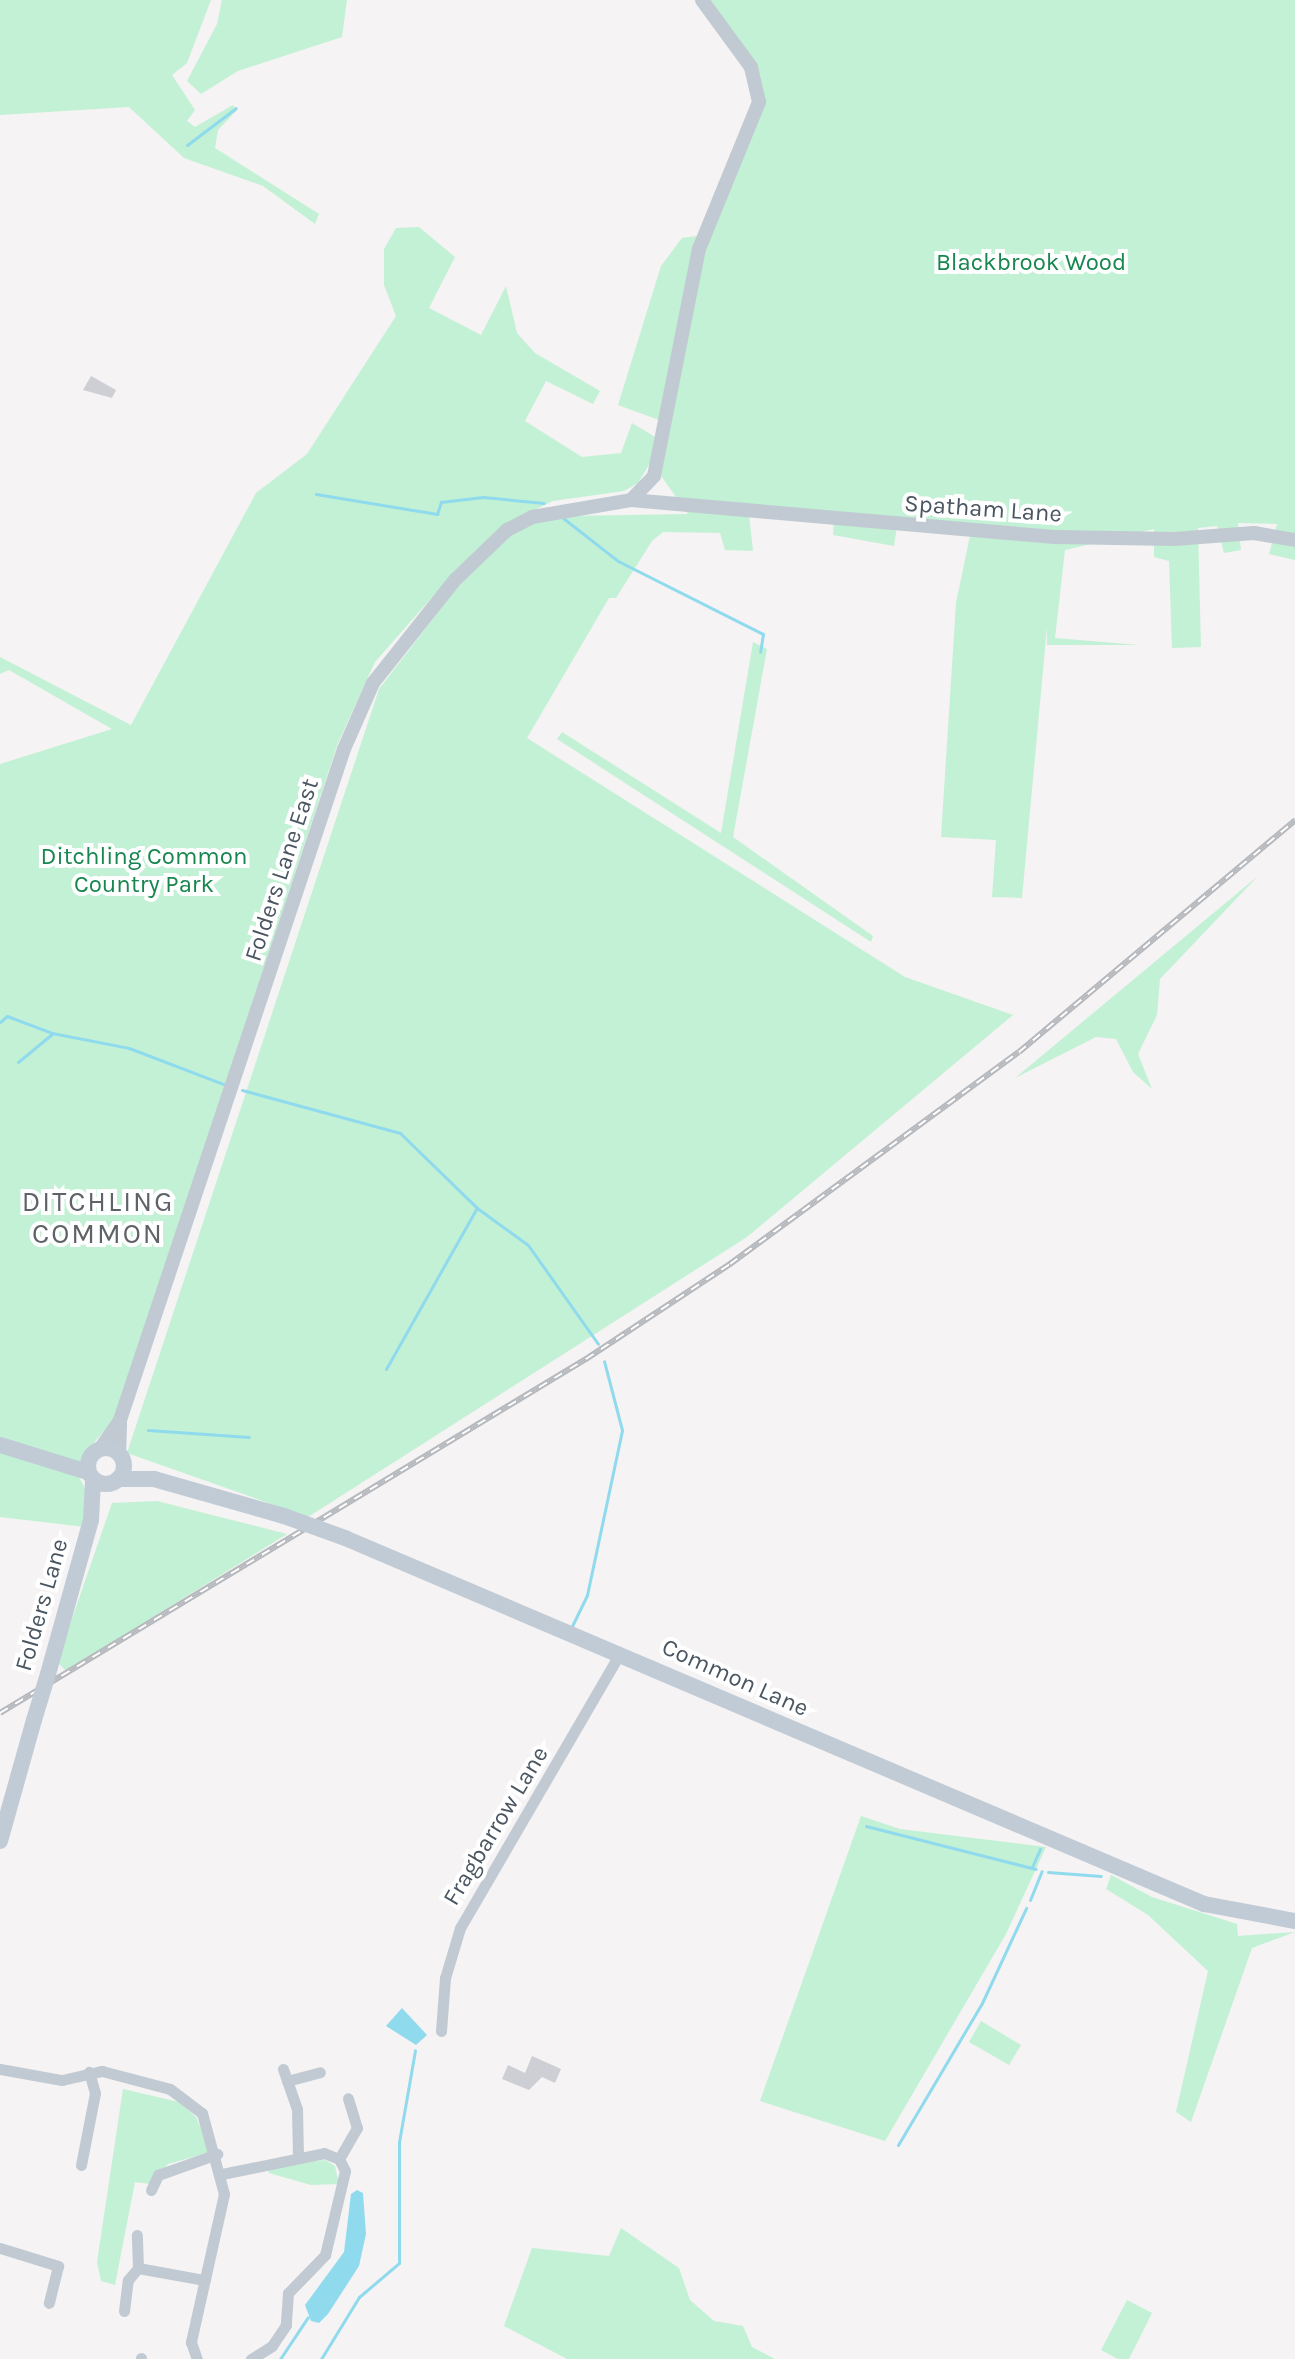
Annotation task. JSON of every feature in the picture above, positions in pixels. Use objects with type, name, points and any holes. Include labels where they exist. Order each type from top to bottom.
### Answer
[{"type":"main road","name":"Common Lane","points":[[0,1445],[56,1459],[91,1476],[116,1481],[154,1479]]},
{"type":"main road","name":"Common Lane","points":[[98,1450],[121,1457],[154,1479],[284,1516],[345,1538],[1204,1904],[1295,1921]]},
{"type":"main road","points":[[56,1459],[98,1450]]},
{"type":"main road","name":"Folders Lane","points":[[0,1841],[91,1520],[91,1476],[98,1450]]},
{"type":"main road","name":"Folders Lane","points":[[91,1520],[116,1481],[121,1457]]},
{"type":"street","points":[[631,500],[654,476],[699,249],[759,102],[751,67],[702,0]]},
{"type":"street","points":[[654,476],[668,506]]},
{"type":"street","name":"Spatham Lane","points":[[631,500],[668,506],[1057,537],[1174,539],[1254,533],[1295,540]]},
{"type":"street","name":"Folders Lane East","points":[[98,1450],[120,1420],[344,749],[373,683],[455,580],[507,530],[532,517],[631,500]]},
{"type":"street","name":"Folders Lane East","points":[[120,1420],[121,1457]]},
{"type":"street","name":"Fragbarrow Lane","points":[[441,2031],[445,1978],[460,1928],[620,1653]]},
{"type":"street","points":[[0,2069],[62,2080],[89,2072],[178,2093],[202,2113],[217,2154],[224,2194],[191,2342],[197,2359]]},
{"type":"street","points":[[81,2165],[95,2093],[89,2072]]},
{"type":"street","points":[[298,2156],[297,2109],[285,2075],[320,2072]]},
{"type":"street","points":[[251,2359],[272,2346],[286,2325],[288,2293],[325,2255],[345,2182],[339,2159],[357,2128],[348,2098]]},
{"type":"street","points":[[222,2174],[298,2156],[324,2153],[339,2159]]},
{"type":"street","points":[[151,2190],[158,2175],[217,2154]]},
{"type":"street","points":[[124,2311],[128,2280],[138,2268],[137,2235]]},
{"type":"street","points":[[0,2248],[58,2266],[49,2303]]},
{"type":"street","points":[[138,2268],[205,2280]]},
{"type":"green space","points":[[0,0],[211,0],[187,63],[172,75],[195,110],[187,121],[195,127],[233,105],[237,110],[218,130],[215,148],[319,214],[315,224],[263,186],[184,158],[129,107],[0,115]]},
{"type":"green space","points":[[222,0],[347,0],[342,37],[238,71],[201,94],[187,81],[217,24]]},
{"type":"green space","name":"Blackbrook Wood","points":[[695,0],[1295,0],[1295,560],[1269,554],[1277,524],[1238,523],[1241,550],[1224,553],[1217,526],[1198,528],[1201,647],[1172,648],[1169,561],[1154,557],[1154,529],[1065,550],[1055,638],[1139,645],[1047,645],[1047,627],[1022,898],[992,897],[996,840],[941,837],[956,603],[972,526],[897,526],[894,546],[833,535],[834,518],[748,505],[753,551],[725,550],[720,533],[663,532],[652,541],[616,598],[609,598],[527,738],[905,977],[1013,1015],[747,1237],[308,1517],[127,1453],[379,689],[456,589],[507,535],[528,523],[569,516],[688,514],[659,473],[659,420],[618,405],[661,266],[682,238],[705,235],[755,113],[752,66]]},
{"type":"green space","name":"Ditchling Common Country Park","points":[[419,227],[455,257],[429,308],[481,335],[506,286],[517,333],[535,353],[600,391],[593,404],[546,381],[525,421],[582,457],[621,453],[632,423],[657,438],[650,463],[638,483],[624,491],[553,501],[512,521],[456,570],[375,662],[338,743],[115,1418],[85,1453],[78,1475],[87,1492],[85,1527],[0,1517],[0,764],[112,729],[9,670],[0,674],[0,657],[131,725],[256,493],[307,454],[396,316],[384,285],[384,249],[396,228]]},
{"type":"green space","points":[[753,642],[767,649],[733,837],[873,936],[871,942],[557,739],[562,732],[721,833]]},
{"type":"green space","points":[[1258,876],[1160,979],[1157,1015],[1138,1054],[1152,1089],[1133,1072],[1116,1039],[1096,1037],[1015,1078]]},
{"type":"green space","points":[[157,1501],[287,1534],[66,1671],[57,1662],[112,1503]]},
{"type":"green space","points":[[861,1816],[900,1829],[1046,1847],[1006,1934],[885,2141],[760,2101]]},
{"type":"green space","points":[[1111,1875],[1152,1897],[1237,1924],[1238,1936],[1295,1932],[1252,1948],[1191,2122],[1176,2112],[1208,1971],[1148,1915],[1106,1889]]},
{"type":"green space","points":[[981,2021],[1021,2045],[1009,2065],[969,2042]]},
{"type":"green space","points":[[123,2089],[179,2102],[196,2117],[211,2152],[168,2164],[150,2184],[135,2182],[115,2285],[101,2281],[97,2262]]},
{"type":"green space","points":[[325,2160],[335,2166],[339,2184],[311,2185],[269,2173],[266,2166]]},
{"type":"green space","points":[[621,2228],[679,2268],[690,2300],[714,2321],[743,2326],[752,2347],[775,2359],[567,2359],[504,2326],[532,2248],[609,2256]]},
{"type":"green space","points":[[1127,2300],[1152,2313],[1129,2359],[1118,2359],[1101,2350]]},
{"type":"water","points":[[402,2008],[427,2035],[416,2045],[386,2026]]},
{"type":"water","points":[[357,2190],[363,2193],[366,2234],[359,2266],[328,2314],[319,2323],[311,2321],[305,2305],[344,2252],[351,2194]]},
{"type":"building","points":[[91,376],[116,390],[112,398],[83,390]]},
{"type":"building","points":[[532,2056],[561,2069],[555,2083],[542,2077],[529,2090],[502,2079],[508,2065],[525,2073]]},
{"type":"waterway","points":[[187,145],[236,108]]},
{"type":"waterway","points":[[316,494],[437,514],[441,502],[483,497],[544,503]]},
{"type":"waterway","points":[[563,518],[618,561],[763,634],[760,652]]},
{"type":"waterway","points":[[0,1022],[7,1016],[52,1033],[129,1048],[226,1085]]},
{"type":"waterway","points":[[18,1062],[52,1034]]},
{"type":"waterway","points":[[242,1090],[400,1133],[477,1208],[528,1245],[598,1344]]},
{"type":"waterway","points":[[386,1369],[476,1209]]},
{"type":"waterway","points":[[571,1628],[587,1595],[622,1430],[604,1361]]},
{"type":"waterway","points":[[148,1430],[249,1437]]},
{"type":"waterway","points":[[866,1826],[1036,1869]]},
{"type":"waterway","points":[[1032,1867],[1040,1849]]},
{"type":"waterway","points":[[1030,1900],[1042,1871]]},
{"type":"waterway","points":[[1048,1872],[1101,1876]]},
{"type":"waterway","points":[[898,2145],[982,2003],[1026,1908]]},
{"type":"waterway","points":[[321,2359],[359,2297],[399,2263],[399,2142],[415,2050]]},
{"type":"waterway","points":[[280,2359],[308,2317]]},
{"type":"railway","points":[[0,1713],[586,1359],[730,1264],[1019,1052],[1295,820]]},
{"type":"district","name":"DITCHLING COMMON","points":[[98,1218]]}]
